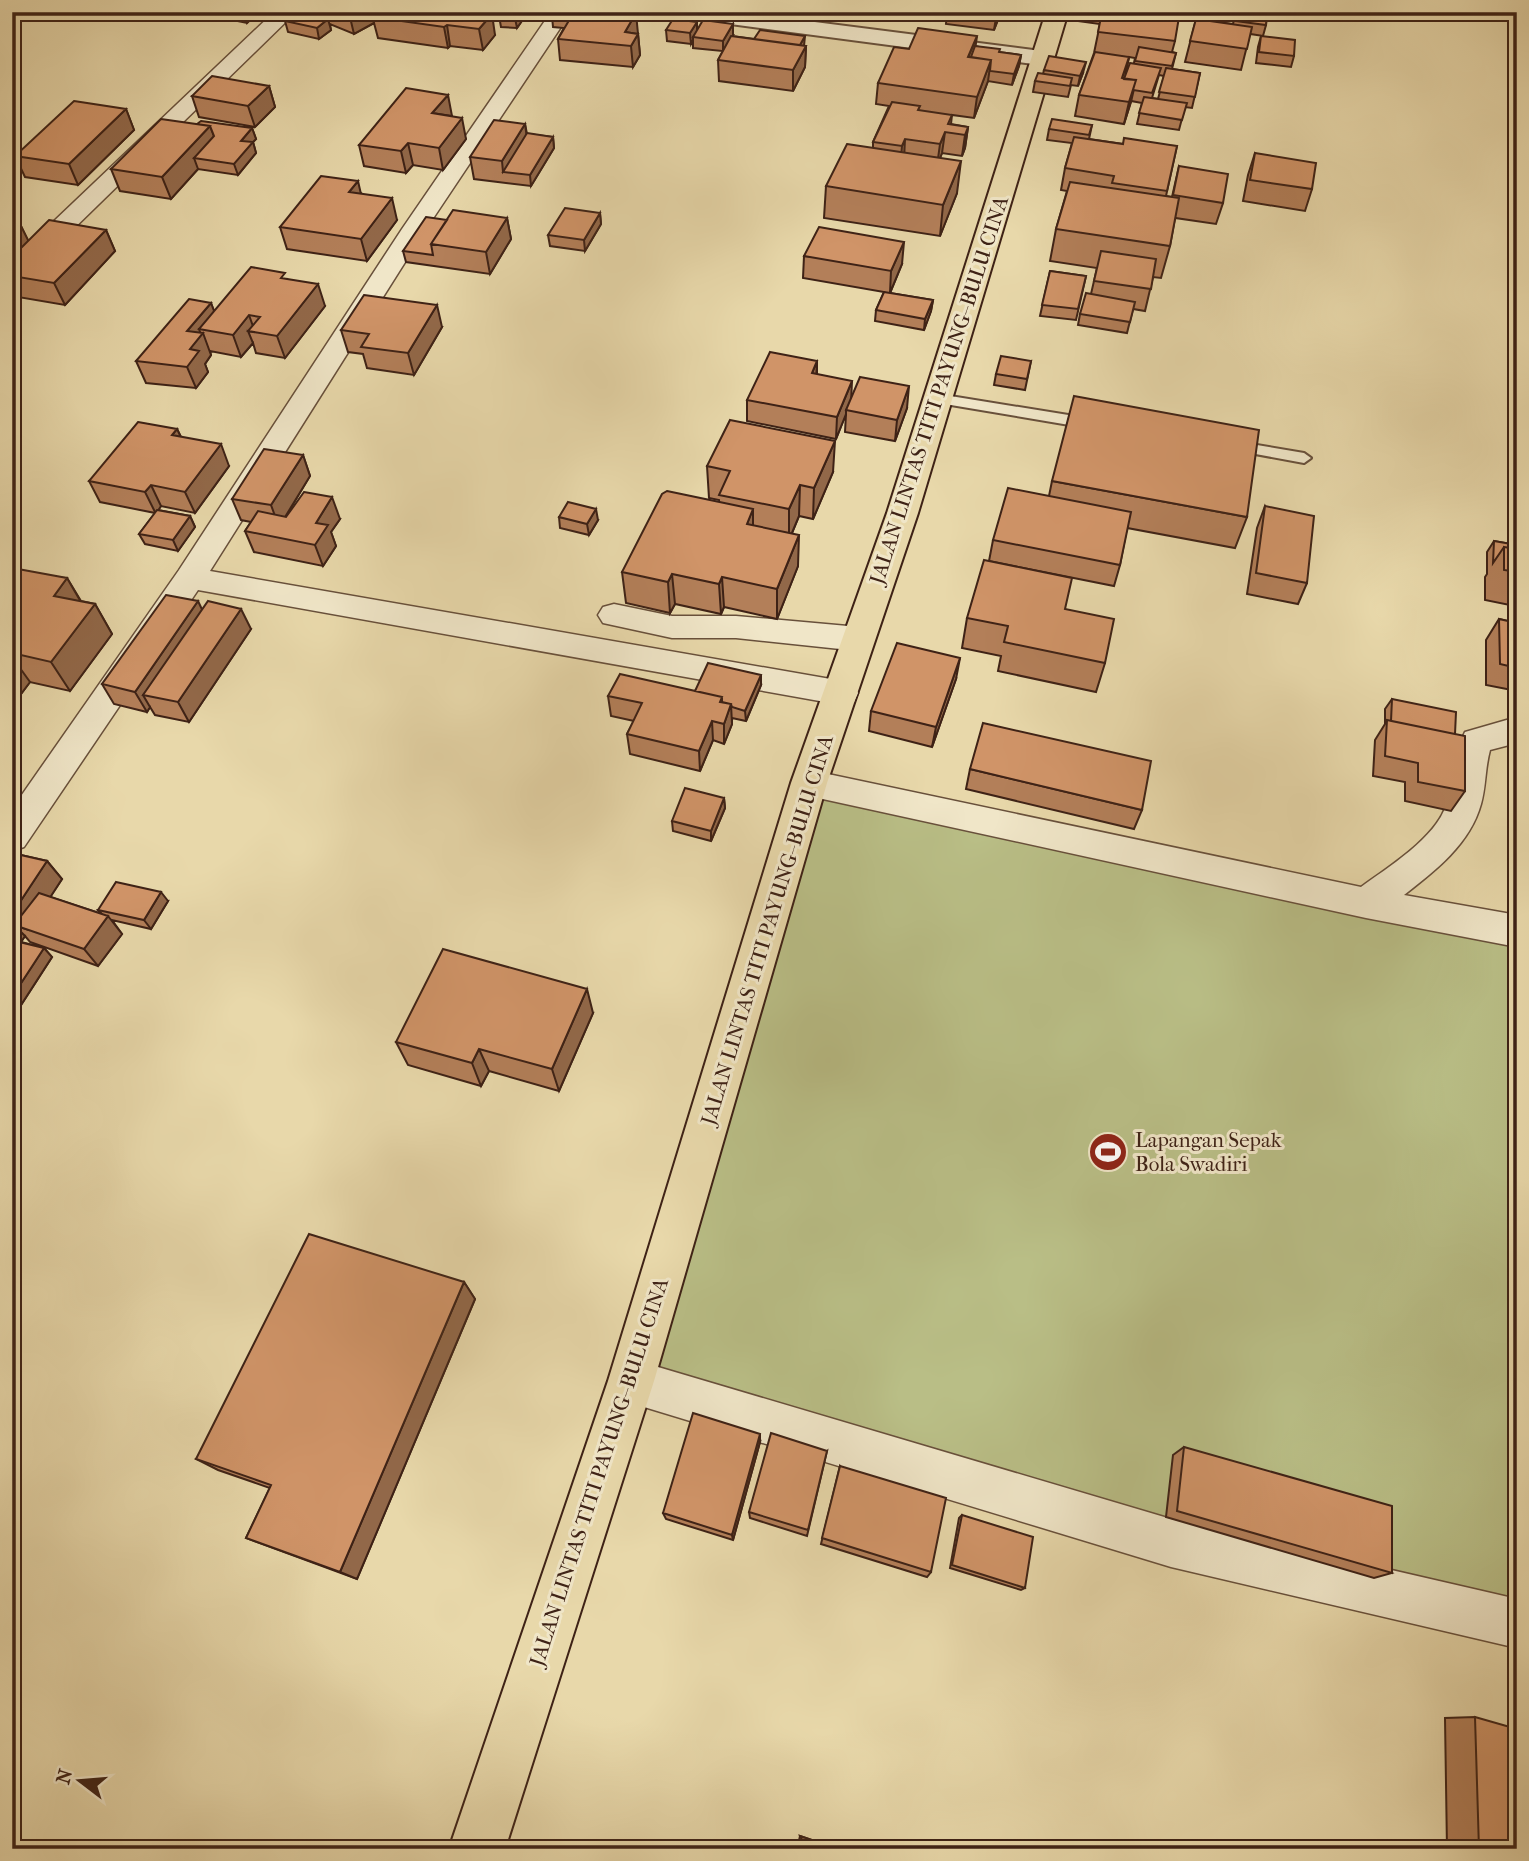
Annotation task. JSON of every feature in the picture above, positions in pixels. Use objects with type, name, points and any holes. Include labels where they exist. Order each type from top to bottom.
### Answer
[{"type":"main road","name":"JALAN LINTAS TITI PAYUNG–BULU CINA","points":[[477,1849],[631,1381],[809,783],[842,693],[938,399],[1057,12]]},
{"type":"street","points":[[12,275],[51,235],[216,85],[286,12]]},
{"type":"street","points":[[12,837],[190,578],[414,229],[561,12]]},
{"type":"street","points":[[685,12],[1041,58]]},
{"type":"street","points":[[190,578],[842,693]]},
{"type":"street","points":[[614,615],[672,627],[736,627],[859,639]]},
{"type":"street","points":[[1366,903],[1418,864],[1460,815],[1471,755],[1477,741],[1517,730]]},
{"type":"street","points":[[809,783],[1366,903],[1517,931]]},
{"type":"street","points":[[631,1381],[1171,1543],[1517,1624]]},
{"type":"lane","points":[[938,399],[1115,427]]},
{"type":"lane","points":[[1223,445],[1304,458]]},
{"type":"green space","name":"Lapangan Sepak Bola Swadiri","points":[[809,783],[1517,922],[1517,1613],[631,1381]]},
{"type":"building","points":[[297,12],[328,19],[317,28],[285,21]]},
{"type":"building","points":[[378,12],[492,14],[479,29],[373,17]]},
{"type":"building","points":[[502,12],[519,12],[515,18],[499,16]]},
{"type":"building","points":[[555,12],[574,12],[570,18],[552,16]]},
{"type":"building","points":[[574,12],[636,13],[625,32],[638,34],[631,46],[558,39]]},
{"type":"building","points":[[1102,12],[1138,12],[1179,17],[1175,41],[1098,32]]},
{"type":"building","points":[[1236,12],[1267,12],[1266,25],[1235,21]]},
{"type":"building","points":[[673,19],[697,22],[690,33],[666,30]]},
{"type":"building","points":[[1196,19],[1252,27],[1247,49],[1190,41]]},
{"type":"building","points":[[703,20],[733,24],[723,41],[693,37]]},
{"type":"building","points":[[918,28],[977,36],[968,57],[991,60],[977,97],[878,83],[894,47],[909,49]]},
{"type":"building","points":[[760,30],[805,36],[800,45],[754,39]]},
{"type":"building","points":[[731,36],[806,46],[793,70],[718,60]]},
{"type":"building","points":[[1261,36],[1295,40],[1294,56],[1259,52]]},
{"type":"building","points":[[975,46],[1021,55],[1014,74],[990,71],[991,60],[971,57]]},
{"type":"building","points":[[1139,47],[1176,53],[1172,66],[1135,61]]},
{"type":"building","points":[[1095,52],[1129,57],[1122,78],[1136,80],[1129,102],[1079,95]]},
{"type":"building","points":[[1049,56],[1086,62],[1080,76],[1044,70]]},
{"type":"building","points":[[1130,63],[1161,68],[1152,93],[1133,90],[1136,80],[1124,79]]},
{"type":"building","points":[[1166,68],[1200,73],[1195,97],[1159,92]]},
{"type":"building","points":[[1038,73],[1072,78],[1070,86],[1035,81]]},
{"type":"building","points":[[212,76],[269,86],[248,106],[192,96]]},
{"type":"building","points":[[406,88],[448,95],[432,113],[462,118],[439,148],[408,143],[401,151],[359,145]]},
{"type":"building","points":[[1144,97],[1187,103],[1182,120],[1139,113]]},
{"type":"building","points":[[74,101],[126,109],[69,164],[15,156]]},
{"type":"building","points":[[892,102],[920,106],[918,110],[952,115],[948,124],[968,127],[965,135],[945,132],[940,144],[905,139],[902,146],[873,142]]},
{"type":"building","points":[[161,119],[210,126],[162,177],[111,169]]},
{"type":"building","points":[[1052,119],[1092,125],[1089,135],[1049,129]]},
{"type":"building","points":[[494,120],[525,124],[502,161],[470,157]]},
{"type":"building","points":[[201,121],[252,128],[241,141],[253,142],[234,164],[194,158],[214,136],[210,126],[197,124]]},
{"type":"building","points":[[527,133],[553,137],[530,175],[503,172]]},
{"type":"building","points":[[1074,137],[1123,144],[1124,138],[1177,146],[1167,191],[1112,183],[1114,176],[1065,168]]},
{"type":"building","points":[[847,144],[961,161],[943,205],[826,186]]},
{"type":"building","points":[[1255,153],[1316,163],[1312,189],[1250,180]]},
{"type":"building","points":[[1179,166],[1228,174],[1223,203],[1173,195]]},
{"type":"building","points":[[321,176],[358,181],[349,192],[392,198],[361,239],[280,227]]},
{"type":"building","points":[[1070,182],[1179,198],[1170,246],[1056,229]]},
{"type":"building","points":[[565,208],[600,213],[584,240],[548,235]]},
{"type":"building","points":[[453,210],[507,218],[486,252],[431,244]]},
{"type":"building","points":[[426,217],[447,220],[431,244],[433,255],[403,251]]},
{"type":"building","points":[[49,220],[106,230],[54,283],[12,276],[12,257]]},
{"type":"building","points":[[819,227],[904,242],[891,271],[804,256]]},
{"type":"building","points":[[1101,251],[1156,259],[1151,289],[1094,281]]},
{"type":"building","points":[[251,267],[285,273],[281,278],[318,284],[277,336],[248,331],[260,317],[249,315],[233,335],[199,329]]},
{"type":"building","points":[[1050,271],[1086,276],[1078,309],[1042,305]]},
{"type":"building","points":[[884,292],[933,300],[925,319],[876,310]]},
{"type":"building","points":[[1086,293],[1135,302],[1130,322],[1080,314]]},
{"type":"building","points":[[364,295],[437,305],[408,353],[361,347],[369,334],[341,330]]},
{"type":"building","points":[[189,299],[211,303],[187,331],[203,333],[190,349],[199,351],[187,367],[136,361]]},
{"type":"building","points":[[770,352],[817,361],[812,373],[852,381],[837,417],[747,400]]},
{"type":"building","points":[[1001,356],[1031,361],[1027,379],[996,374]]},
{"type":"building","points":[[860,377],[909,386],[897,420],[846,410]]},
{"type":"building","points":[[1074,396],[1259,430],[1247,517],[1052,481]]},
{"type":"building","points":[[730,420],[835,441],[814,488],[800,485],[789,509],[719,495],[730,471],[707,466]]},
{"type":"building","points":[[138,422],[177,429],[172,435],[221,444],[185,492],[151,485],[145,492],[89,481]]},
{"type":"building","points":[[264,449],[303,455],[271,505],[232,499]]},
{"type":"building","points":[[1008,488],[1131,512],[1120,565],[993,540]]},
{"type":"building","points":[[667,491],[753,509],[747,524],[799,535],[777,589],[722,577],[719,584],[672,574],[668,582],[622,572],[662,494]]},
{"type":"building","points":[[304,492],[332,497],[316,523],[328,525],[315,545],[245,531],[258,511],[286,517]]},
{"type":"building","points":[[568,502],[596,509],[587,524],[559,517]]},
{"type":"building","points":[[1265,506],[1314,516],[1307,583],[1256,573]]},
{"type":"building","points":[[157,510],[190,516],[173,540],[139,534]]},
{"type":"building","points":[[1494,541],[1517,545],[1517,549],[1504,547],[1493,563]]},
{"type":"building","points":[[1504,547],[1517,549],[1517,572],[1504,570]]},
{"type":"building","points":[[984,560],[1072,578],[1065,609],[1114,619],[1105,663],[1004,642],[1008,626],[967,618]]},
{"type":"building","points":[[18,569],[67,578],[54,596],[95,604],[51,662],[12,653],[12,576]]},
{"type":"building","points":[[166,595],[198,601],[135,692],[102,684]]},
{"type":"building","points":[[208,601],[241,609],[178,702],[143,695]]},
{"type":"building","points":[[1499,619],[1517,623],[1517,668],[1500,664]]},
{"type":"building","points":[[897,643],[960,658],[936,727],[871,711]]},
{"type":"building","points":[[708,663],[761,675],[745,711],[722,702],[722,697],[695,691]]},
{"type":"building","points":[[620,674],[722,697],[720,702],[731,704],[724,724],[712,721],[699,751],[627,734],[642,703],[608,696]]},
{"type":"building","points":[[1392,699],[1456,712],[1455,734],[1391,721]]},
{"type":"building","points":[[1387,720],[1465,736],[1465,791],[1418,782],[1418,763],[1385,756]]},
{"type":"building","points":[[983,723],[1151,761],[1142,810],[970,769]]},
{"type":"building","points":[[685,788],[724,798],[711,831],[672,821]]},
{"type":"building","points":[[12,853],[47,861],[12,914]]},
{"type":"building","points":[[116,882],[161,892],[144,920],[98,910]]},
{"type":"building","points":[[39,893],[108,916],[84,949],[14,925]]},
{"type":"building","points":[[15,941],[44,948],[12,997],[12,945]]},
{"type":"building","points":[[443,949],[587,989],[552,1069],[479,1049],[472,1063],[396,1042]]},
{"type":"building","points":[[309,1234],[464,1282],[340,1572],[246,1538],[271,1485],[196,1459]]},
{"type":"building","points":[[693,1413],[760,1434],[732,1535],[663,1513]]},
{"type":"building","points":[[771,1433],[827,1451],[808,1530],[749,1512]]},
{"type":"building","points":[[1184,1447],[1392,1506],[1392,1573],[1177,1511]]},
{"type":"building","points":[[840,1466],[946,1498],[931,1572],[822,1538]]},
{"type":"building","points":[[962,1515],[1033,1537],[1025,1588],[952,1565]]},
{"type":"building","points":[[1475,1717],[1517,1729],[1517,1849],[1479,1849]]},
{"type":"building","points":[[802,1840],[828,1849],[800,1849]]},
{"type":"place","name":"Lapangan Sepak Bola Swadiri","points":[[1108,1152]]}]
